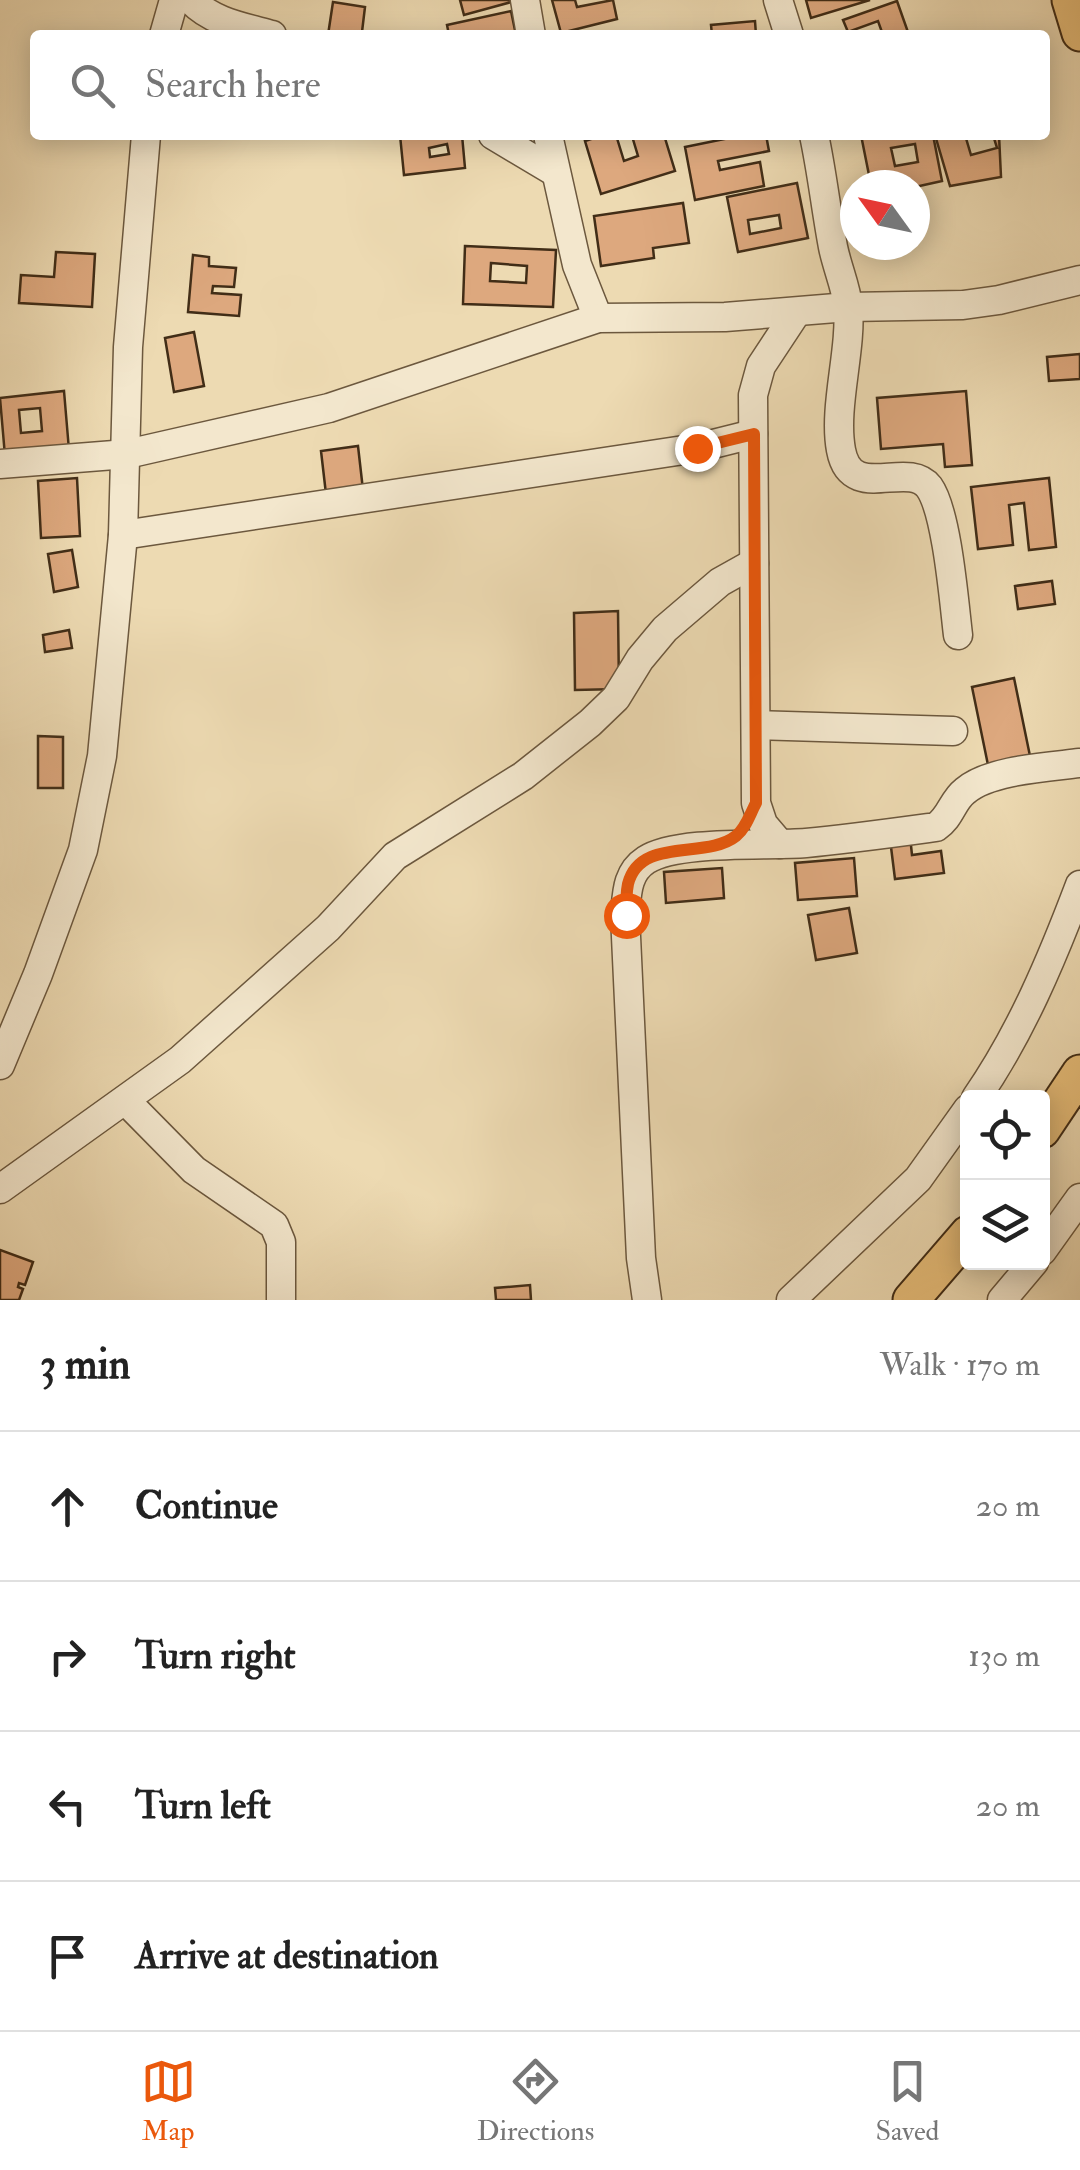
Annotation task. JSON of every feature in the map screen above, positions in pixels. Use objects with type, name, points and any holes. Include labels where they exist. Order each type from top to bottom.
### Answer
[{"type":"main road","points":[[1070,0],[1080,33]]},
{"type":"main road","points":[[1050,1118],[1080,1073]]},
{"type":"main road","points":[[911,1300],[960,1243]]},
{"type":"street","points":[[165,30],[174,0]]},
{"type":"street","points":[[191,0],[202,12],[255,30]]},
{"type":"street","points":[[524,0],[530,30]]},
{"type":"street","points":[[778,0],[787,30]]},
{"type":"street","points":[[0,1064],[83,850],[102,756],[123,535],[128,347],[145,140]]},
{"type":"street","points":[[501,140],[555,172]]},
{"type":"street","points":[[549,140],[578,265],[598,318]]},
{"type":"street","points":[[815,140],[832,244],[848,306],[841,452],[853,474],[862,478],[914,478],[931,490],[941,522],[958,635]]},
{"type":"street","points":[[0,464],[126,454],[329,408],[598,318],[982,303],[1080,280]]},
{"type":"street","points":[[780,844],[763,824],[756,803],[754,394],[757,376],[770,350],[796,313]]},
{"type":"street","points":[[123,535],[697,448],[754,434]]},
{"type":"street","points":[[0,1190],[180,1060],[328,928],[395,856],[523,776],[590,723],[616,698],[664,629],[720,582],[754,563]]},
{"type":"street","points":[[756,726],[953,732]]},
{"type":"street","points":[[647,1300],[641,1258],[628,989],[626,915],[628,883],[634,871],[646,860],[670,851],[936,827],[947,820],[960,794],[975,783],[1080,763]]},
{"type":"street","points":[[719,846],[740,833],[756,803]]},
{"type":"street","points":[[982,1090],[1000,1064],[1044,975],[1080,885]]},
{"type":"street","points":[[126,1100],[194,1170],[274,1225],[281,1242],[281,1300]]},
{"type":"street","points":[[791,1300],[918,1179],[960,1120]]},
{"type":"street","points":[[1050,1239],[1080,1198]]},
{"type":"street","points":[[1002,1300],[1027,1270]]},
{"type":"building","points":[[460,0],[515,0],[515,1],[464,15]]},
{"type":"building","points":[[552,0],[575,0],[577,7],[613,0],[617,19],[560,30]]},
{"type":"building","points":[[806,0],[870,0],[811,18]]},
{"type":"building","points":[[897,1],[907,30],[881,30],[878,21],[847,30],[843,20]]},
{"type":"building","points":[[333,2],[365,7],[362,30],[329,30]]},
{"type":"building","points":[[511,11],[515,30],[448,30],[447,25]]},
{"type":"building","points":[[755,21],[756,30],[712,30],[711,25]]},
{"type":"building","points":[[400,140],[462,140],[465,168],[404,175]],"holes":[[[447,144],[449,154],[430,157],[429,148]]]},
{"type":"building","points":[[618,140],[624,161],[638,156],[633,140],[666,140],[675,171],[601,194],[585,141]]},
{"type":"building","points":[[719,140],[767,140],[769,151],[718,161],[720,170],[760,162],[764,186],[695,200],[685,147]]},
{"type":"building","points":[[862,140],[934,140],[942,181],[930,184],[930,170],[868,170]],"holes":[[[915,144],[918,162],[895,166],[891,148]]]},
{"type":"building","points":[[936,140],[966,140],[971,155],[997,148],[995,140],[999,140],[1001,177],[950,186]]},
{"type":"building","points":[[797,183],[808,238],[738,252],[727,197]],"holes":[[[779,215],[781,228],[750,234],[748,220]]]},
{"type":"building","points":[[683,203],[689,243],[653,248],[654,258],[601,266],[594,216]]},
{"type":"building","points":[[465,246],[556,250],[553,307],[463,304]],"holes":[[[491,263],[527,266],[526,283],[490,281]]]},
{"type":"building","points":[[56,252],[95,254],[92,307],[19,303],[21,275],[54,277]]},
{"type":"building","points":[[193,255],[209,257],[209,266],[236,268],[234,287],[213,286],[212,293],[241,295],[239,316],[188,312]]},
{"type":"building","points":[[194,332],[204,386],[174,392],[165,338]]},
{"type":"building","points":[[1080,354],[1080,379],[1049,381],[1047,357]]},
{"type":"building","points":[[64,391],[69,450],[5,456],[0,398]],"holes":[[[40,408],[42,431],[21,433],[19,410]]]},
{"type":"building","points":[[966,391],[972,465],[945,467],[943,444],[881,449],[877,398]]},
{"type":"building","points":[[358,446],[363,490],[326,494],[321,451]]},
{"type":"building","points":[[77,478],[80,536],[41,538],[38,481]]},
{"type":"building","points":[[1049,478],[1056,547],[1029,550],[1024,503],[1009,505],[1013,545],[978,549],[971,487]]},
{"type":"building","points":[[72,550],[78,587],[54,592],[48,554]]},
{"type":"building","points":[[1052,581],[1055,604],[1018,609],[1015,586]]},
{"type":"building","points":[[618,611],[619,689],[575,690],[574,613]]},
{"type":"building","points":[[69,630],[72,648],[45,652],[43,635]]},
{"type":"building","points":[[1014,678],[1030,756],[988,765],[972,687]]},
{"type":"building","points":[[38,736],[63,737],[63,788],[38,788]]},
{"type":"building","points":[[910,836],[912,855],[941,851],[944,873],[895,879],[890,839]]},
{"type":"building","points":[[854,858],[857,896],[798,900],[795,863]]},
{"type":"building","points":[[722,868],[724,898],[666,903],[664,872]]},
{"type":"building","points":[[849,908],[857,953],[816,960],[808,915]]},
{"type":"building","points":[[0,1250],[33,1262],[25,1285],[19,1283],[18,1287],[23,1289],[19,1300],[0,1300]]},
{"type":"building","points":[[530,1285],[531,1300],[496,1300],[495,1288]]},
{"type":"route","points":[[626,915],[628,883],[646,860],[670,851],[719,846],[740,833],[756,803],[754,434],[697,448]]}]
